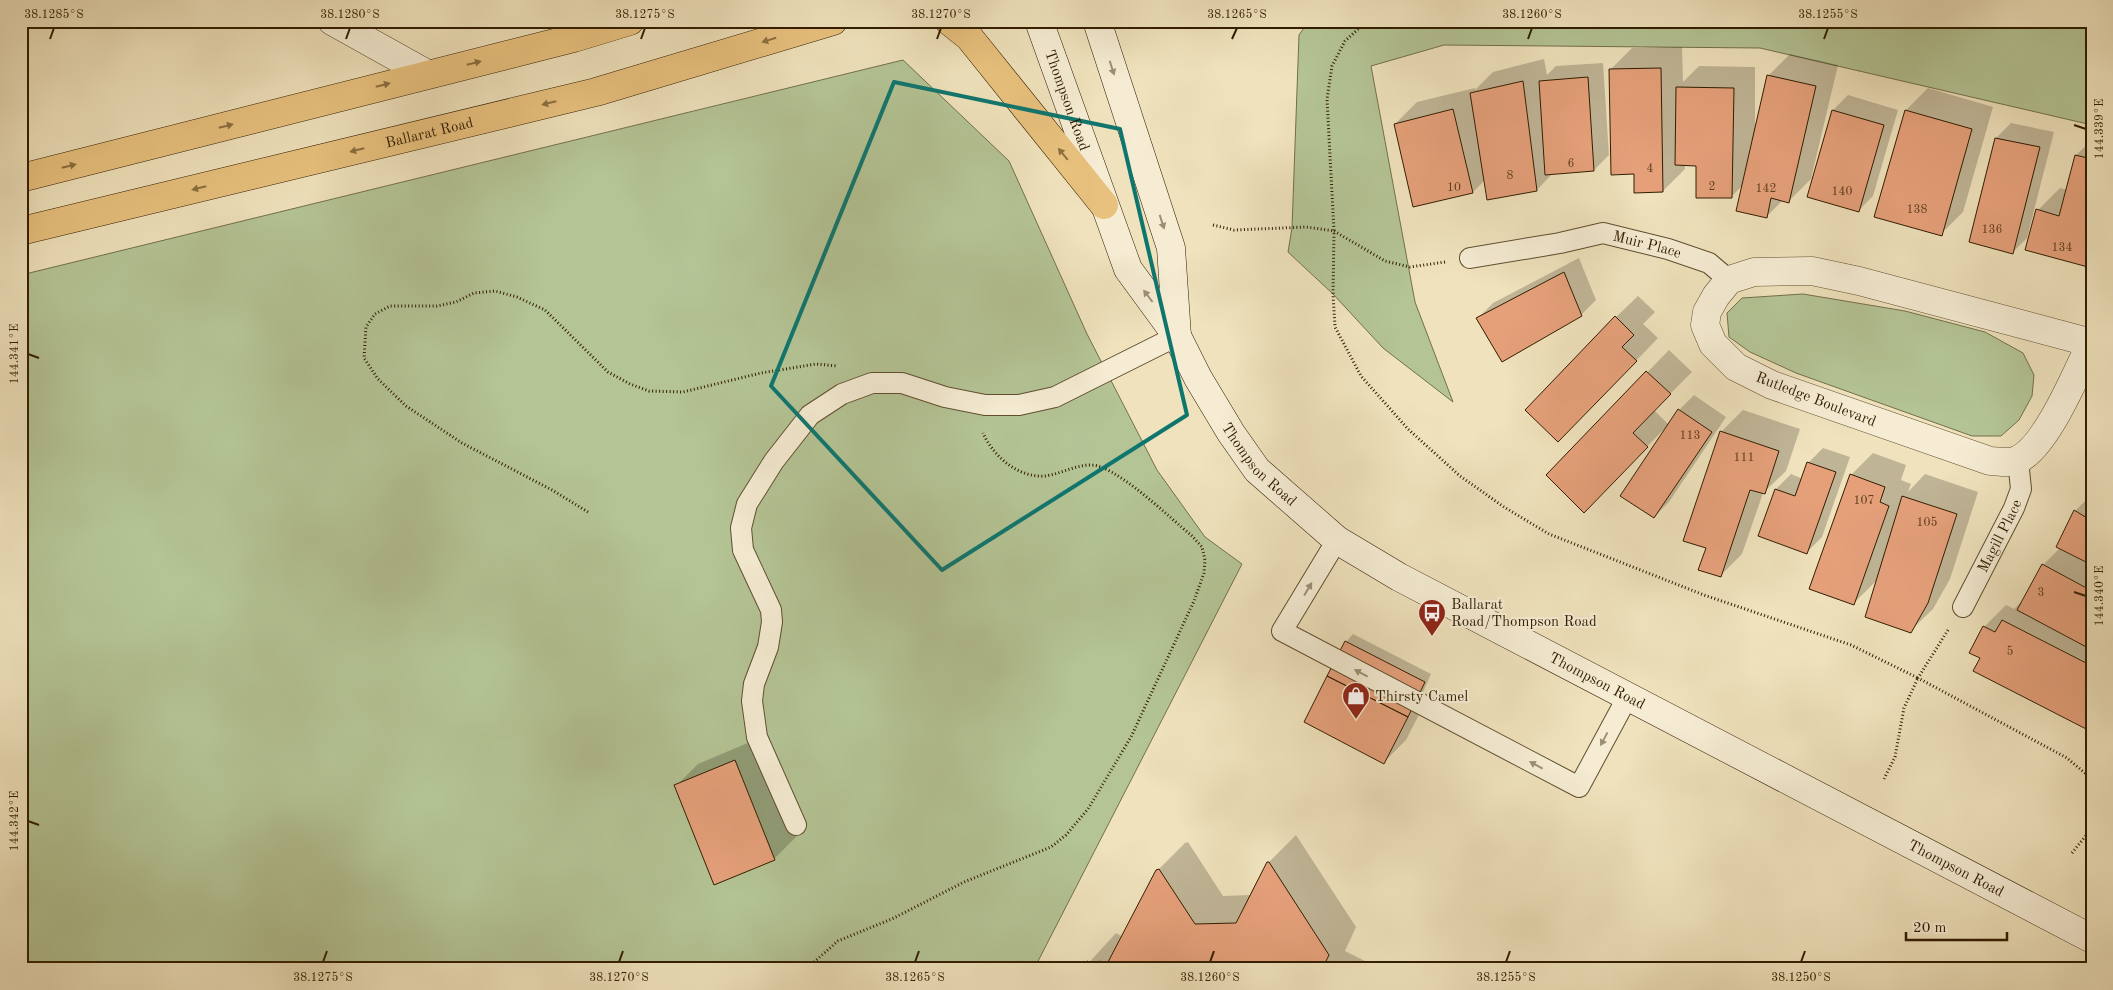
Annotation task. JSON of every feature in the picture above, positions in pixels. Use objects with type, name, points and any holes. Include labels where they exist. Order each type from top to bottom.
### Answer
[{"type":"highway","points":[[21,178],[574,38],[630,21]]},
{"type":"highway","name":"Ballarat Road","points":[[21,231],[596,92],[832,21]]},
{"type":"highway","points":[[949,21],[969,37],[1104,206]]},
{"type":"main road","points":[[332,21],[427,74]]},
{"type":"main road","name":"Thompson Road","points":[[1039,21],[1104,206],[1128,268],[1177,336],[1198,378],[1230,433],[1257,470],[1337,540],[1399,577],[2092,939]]},
{"type":"main road","name":"Thompson Road","points":[[1096,21],[1170,248],[1177,336]]},
{"type":"main road","points":[[1729,280],[1754,272],[1812,271],[1859,281],[2091,343],[2056,414],[2034,447],[2018,460]]},
{"type":"main road","name":"Rutledge Boulevard","points":[[1729,280],[1716,296],[1707,312],[1705,325],[1713,344],[1736,367],[1772,385],[1990,461],[2011,462],[2018,460]]},
{"type":"lane","name":"Muir Place","points":[[1470,258],[1560,243],[1603,233],[1668,249],[1709,263],[1729,280]]},
{"type":"lane","points":[[796,825],[757,737],[752,701],[754,684],[768,647],[772,622],[771,610],[743,550],[741,528],[747,504],[774,461],[810,416],[842,394],[872,383],[902,383],[985,405],[1018,405],[1055,397],[1177,336]]},
{"type":"lane","name":"Magill Place","points":[[1963,607],[2014,508],[2021,489],[2018,460]]},
{"type":"lane","points":[[1337,540],[1282,631],[1579,787],[1628,696]]},
{"type":"path","points":[[1367,21],[1345,41],[1332,66],[1327,98],[1334,231],[1333,294],[1335,327],[1361,376],[1408,429],[1460,476],[1504,508],[1549,534],[1696,591],[1852,645],[2068,758],[2092,779]]},
{"type":"path","points":[[1213,225],[1234,230],[1306,227],[1334,231],[1385,261],[1410,267],[1470,258]]},
{"type":"path","points":[[588,512],[552,490],[462,443],[406,406],[378,379],[364,358],[366,326],[375,314],[390,306],[437,306],[456,302],[474,293],[495,291],[517,297],[545,310],[608,372],[630,384],[649,391],[683,392],[770,372],[816,364],[844,366]]},
{"type":"path","points":[[806,969],[838,941],[894,918],[964,882],[1051,848],[1066,835],[1088,809],[1131,737],[1171,655],[1204,573],[1205,560],[1202,547],[1192,536],[1115,473],[1098,466],[1089,466],[1045,476],[1027,474],[1007,464],[988,444],[970,402]]},
{"type":"path","points":[[1884,779],[1895,757],[1904,708],[1918,678],[1963,607]]},
{"type":"path","points":[[2072,853],[2092,828]]},
{"type":"highlighted area","points":[[894,82],[1120,129],[1187,415],[942,570],[771,386]]},
{"type":"green space","points":[[1309,21],[2092,21],[2092,125],[1760,48],[1444,45],[1371,66],[1415,302],[1453,402],[1383,348],[1333,294],[1288,252],[1292,228],[1299,35]]},
{"type":"green space","points":[[903,60],[1009,161],[1087,334],[1157,470],[1205,537],[1242,564],[1034,969],[21,969],[21,275]]},
{"type":"green space","points":[[1803,294],[1905,311],[1985,332],[2023,353],[2034,375],[2032,396],[2019,420],[2001,436],[1972,436],[1796,373],[1750,352],[1729,337],[1727,313],[1742,298]]},
{"type":"building","points":[[1661,68],[1663,192],[1634,193],[1634,174],[1611,175],[1609,69]]},
{"type":"building","points":[[1767,75],[1816,86],[1789,203],[1771,198],[1767,218],[1736,211]]},
{"type":"building","points":[[1588,77],[1594,171],[1545,175],[1539,81]]},
{"type":"building","points":[[1523,81],[1537,191],[1487,200],[1470,93]]},
{"type":"building","points":[[1676,87],[1734,88],[1732,198],[1696,198],[1696,166],[1675,165]]},
{"type":"building","points":[[1453,109],[1473,193],[1413,207],[1394,124]]},
{"type":"building","points":[[1832,110],[1884,125],[1859,212],[1807,197]]},
{"type":"building","points":[[1905,110],[1972,129],[1942,236],[1874,217]]},
{"type":"building","points":[[1995,138],[2040,147],[2013,254],[1969,242]]},
{"type":"building","points":[[2075,155],[2092,159],[2092,253],[2088,267],[2025,250],[2036,209],[2059,216]]},
{"type":"building","points":[[1564,272],[1582,316],[1502,362],[1476,318]]},
{"type":"building","points":[[1615,316],[1634,335],[1622,347],[1637,361],[1558,442],[1525,410]]},
{"type":"building","points":[[1646,371],[1671,394],[1633,433],[1648,447],[1584,513],[1546,475]]},
{"type":"building","points":[[1678,409],[1712,432],[1654,518],[1620,496]]},
{"type":"building","points":[[1720,431],[1779,451],[1765,494],[1750,490],[1721,577],[1698,570],[1706,548],[1683,541]]},
{"type":"building","points":[[1807,462],[1836,472],[1807,554],[1758,536],[1775,489],[1795,496]]},
{"type":"building","points":[[1850,474],[1885,487],[1880,502],[1889,506],[1854,605],[1809,589]]},
{"type":"building","points":[[1902,496],[1957,514],[1928,603],[1911,633],[1865,617]]},
{"type":"building","points":[[2074,510],[2092,521],[2092,565],[2056,547]]},
{"type":"building","points":[[2042,564],[2092,591],[2092,650],[2017,610]]},
{"type":"building","points":[[2002,620],[2092,666],[2092,732],[1973,671],[1980,658],[1969,653],[1983,626],[1995,632]]},
{"type":"building","points":[[1345,641],[1425,682],[1408,717],[1327,676]]},
{"type":"building","name":"Thirsty Camel","points":[[1327,676],[1408,717],[1384,764],[1304,722]]},
{"type":"building","points":[[735,760],[775,860],[714,885],[674,785]]},
{"type":"building","points":[[1267,862],[1269,862],[1329,955],[1322,969],[1082,969],[1087,961],[1097,965],[1099,961],[1107,964],[1156,870],[1159,869],[1195,924],[1236,923]]},
{"type":"place","name":"Ballarat Road/Thompson Road","points":[[1432,637]]},
{"type":"place","name":"Thirsty Camel","points":[[1356,720]]}]
